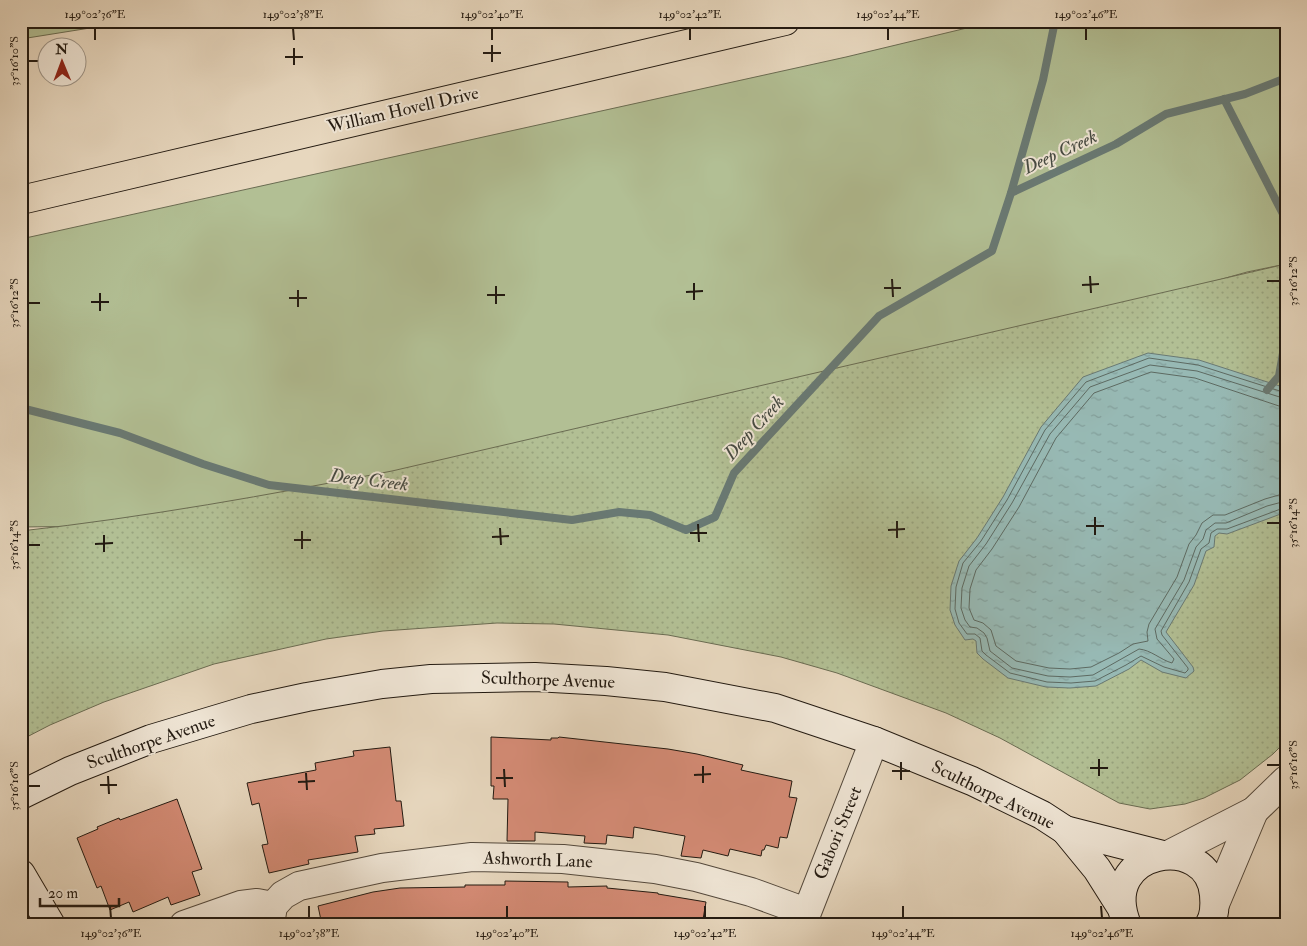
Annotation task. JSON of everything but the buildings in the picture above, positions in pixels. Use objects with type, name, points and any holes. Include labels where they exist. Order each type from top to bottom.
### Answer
[{"type":"main road","name":"William Hovell Drive","points":[[21,200],[785,21]]},
{"type":"street","name":"Sculthorpe Avenue","points":[[21,795],[70,771],[151,739],[251,709],[307,697],[382,684],[431,679],[535,677],[606,680],[665,687],[775,708],[874,741],[972,781],[1042,815],[1065,830],[1097,869],[1122,917]]},
{"type":"street","name":"Gabori Street","points":[[804,918],[874,741]]},
{"type":"street","points":[[1122,917],[1122,895],[1125,882],[1140,864],[1151,858],[1166,855],[1254,811],[1286,780]]},
{"type":"street","points":[[1216,915],[1254,811]]},
{"type":"street","name":"Sculthorpe Avenue","points":[[1065,830],[1166,855],[1183,857],[1197,864],[1208,875],[1214,889],[1216,915]]},
{"type":"street","name":"Ashworth Lane","points":[[184,925],[241,905],[257,903],[272,915],[283,895],[299,886],[372,870],[472,857],[519,857],[589,861],[655,869],[724,885],[804,918]]},
{"type":"street","points":[[21,874],[51,925]]},
{"type":"green space","points":[[21,21],[118,21],[90,28],[21,39]]},
{"type":"green space","points":[[996,21],[1286,21],[1286,264],[1247,272],[361,523],[21,527],[21,239],[846,57]]},
{"type":"green space","points":[[1286,264],[1286,741],[1273,754],[1240,780],[1204,798],[1185,804],[1150,809],[1119,803],[1000,738],[946,713],[837,673],[781,657],[668,635],[554,624],[497,623],[383,631],[326,639],[214,664],[104,702],[50,725],[21,740],[21,531],[207,505],[392,471]]},
{"type":"water","points":[[1148,353],[1199,360],[1286,388],[1286,512],[1227,534],[1219,533],[1215,536],[1214,547],[1206,551],[1194,585],[1166,632],[1193,667],[1194,671],[1186,678],[1162,672],[1141,660],[1129,669],[1096,686],[1046,687],[1008,678],[977,653],[976,641],[973,639],[965,640],[955,625],[950,610],[951,586],[959,561],[977,538],[1003,497],[1041,427],[1083,377]]},
{"type":"waterway","points":[[1011,193],[1043,80],[1055,21]]},
{"type":"waterway","name":"Deep Creek","points":[[21,408],[120,433],[203,464],[269,485],[572,520],[619,512],[650,515],[686,530],[715,517],[734,473],[879,316],[992,251],[1011,193],[1116,144],[1166,114],[1245,94],[1286,78]]},
{"type":"waterway","points":[[1224,99],[1284,216],[1286,229]]},
{"type":"waterway","points":[[1267,390],[1279,376],[1286,336]]}]
